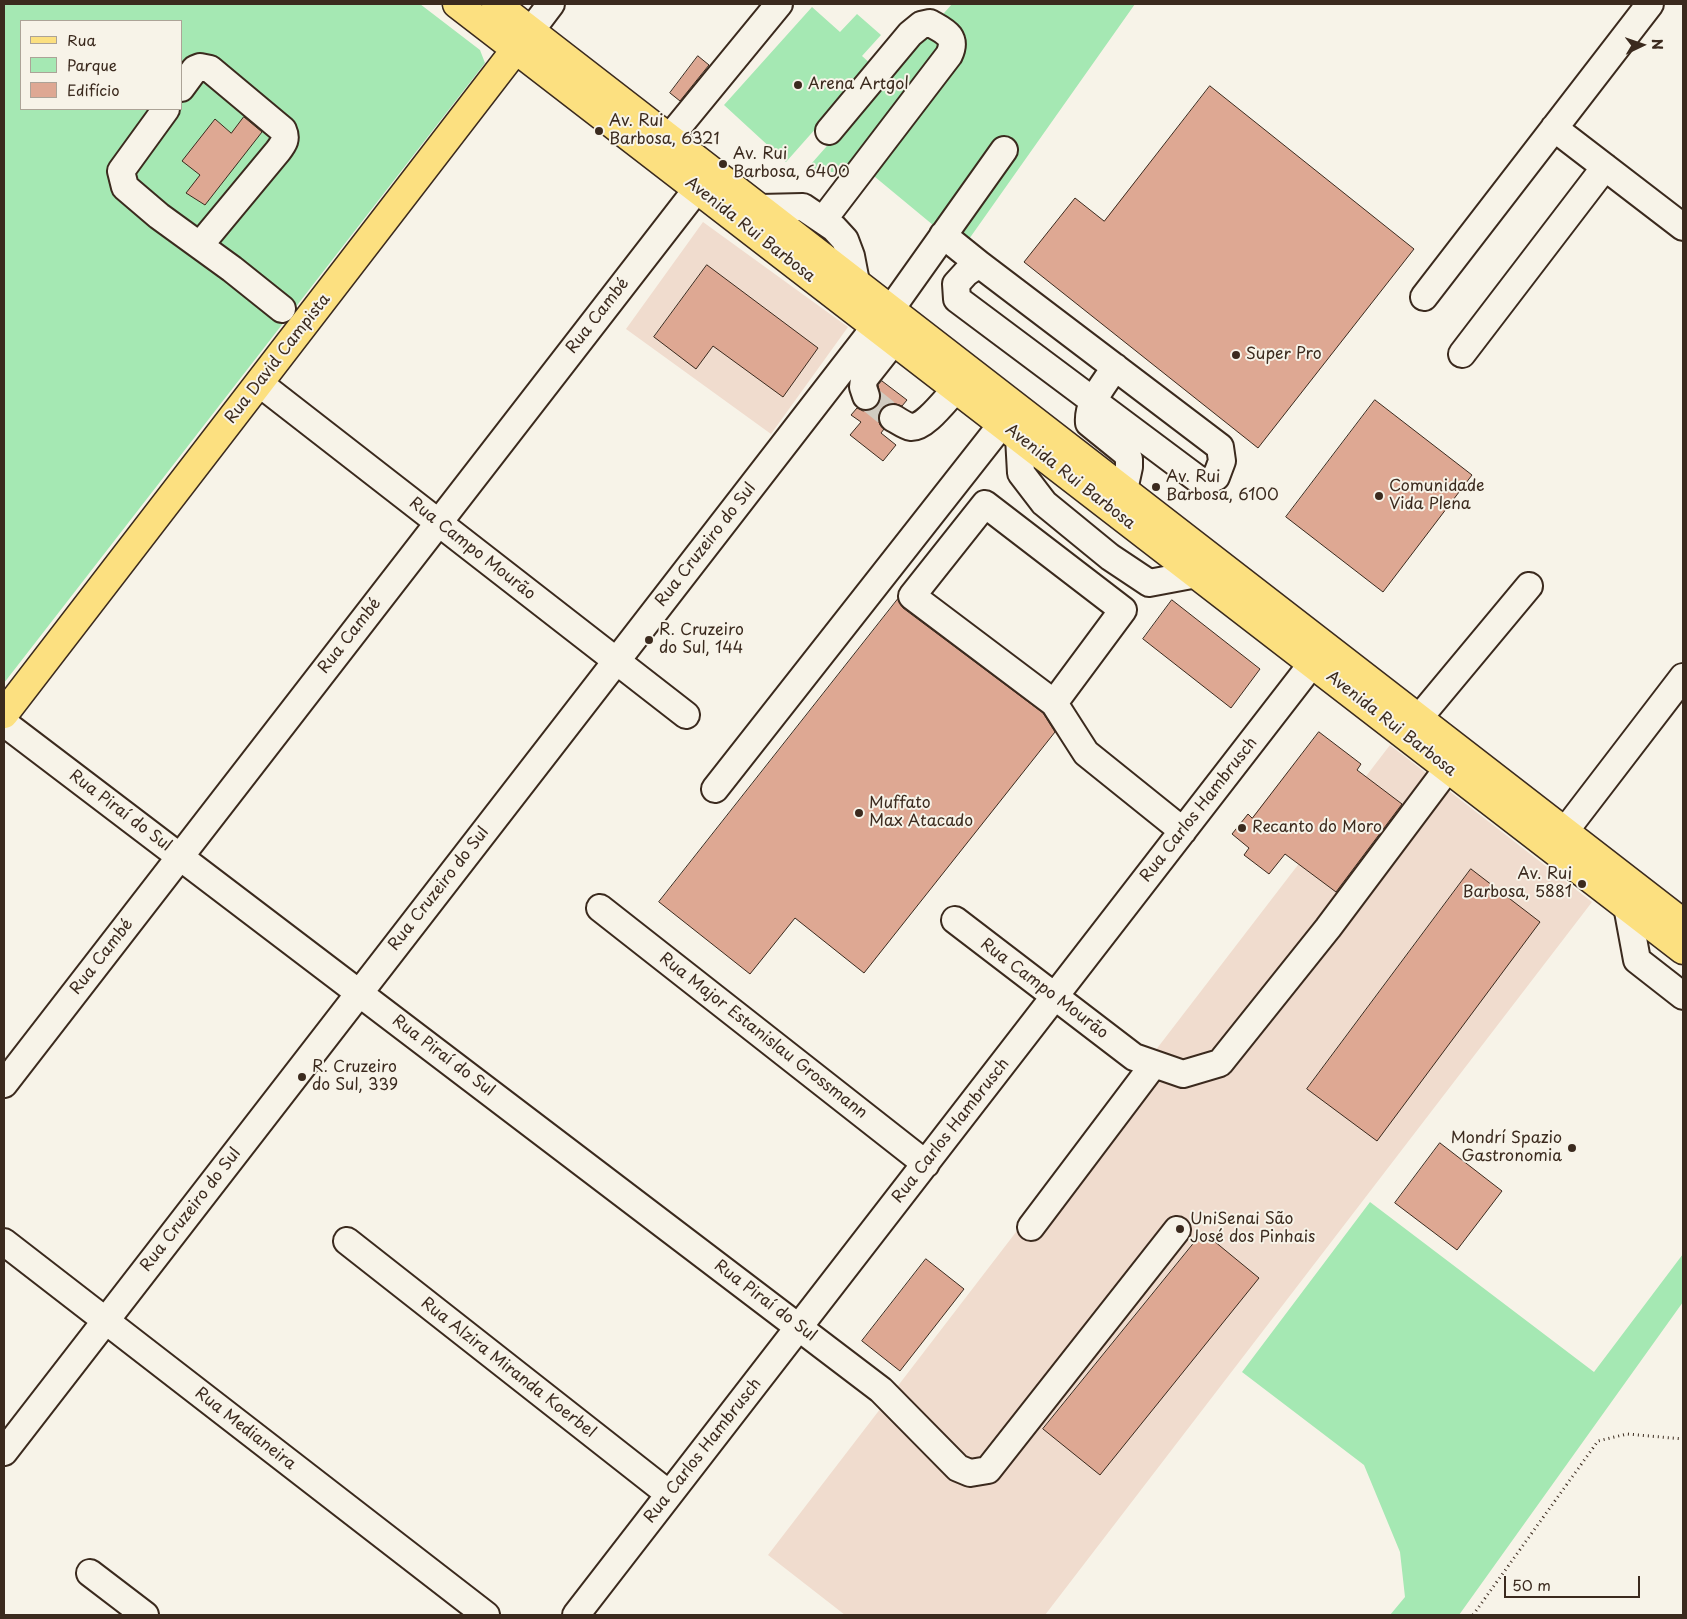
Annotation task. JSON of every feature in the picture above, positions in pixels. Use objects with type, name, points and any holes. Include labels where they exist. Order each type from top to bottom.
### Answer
[{"type":"main road","name":"Avenida Rui Barbosa","points":[[458,4],[524,40],[669,138],[856,282],[887,326],[956,389],[1010,431],[1196,574],[1419,718],[1683,923]]},
{"type":"main road","name":"Avenida Rui Barbosa","points":[[496,4],[524,40],[697,188],[887,326],[1124,490],[1319,655],[1448,768],[1683,950]]},
{"type":"main road","name":"Rua David Campista","points":[[4,714],[524,40]]},
{"type":"street","name":"Rua David Campista","points":[[524,40],[552,4]]},
{"type":"street","points":[[669,138],[779,4]]},
{"type":"street","points":[[1424,298],[1650,4]]},
{"type":"street","points":[[823,220],[949,55],[952,47],[951,38],[947,32],[930,23],[921,25],[910,34],[829,131]]},
{"type":"street","points":[[182,87],[195,69],[200,67],[210,69],[283,130],[286,135],[286,141],[200,245]]},
{"type":"street","points":[[165,110],[121,171],[125,187],[159,216],[200,245],[282,309]]},
{"type":"street","points":[[1554,128],[1683,228]]},
{"type":"street","points":[[866,396],[863,388],[864,379],[887,326],[943,235],[1004,150]]},
{"type":"street","points":[[1462,354],[1605,167]]},
{"type":"street","name":"Rua Cambé","points":[[4,1084],[697,188]]},
{"type":"street","points":[[760,208],[803,207],[823,220],[845,240],[851,256],[856,282]]},
{"type":"street","points":[[943,235],[1220,447],[1222,461],[1216,477],[1203,483],[957,299],[956,284],[966,273],[979,264]]},
{"type":"street","name":"Rua Cruzeiro do Sul","points":[[4,1452],[616,661],[887,326]]},
{"type":"street","points":[[1115,367],[1088,413],[1089,423],[1126,453],[1128,459],[1124,490]]},
{"type":"street","name":"Rua Campo Mourão","points":[[259,383],[686,715]]},
{"type":"street","points":[[893,418],[908,427],[916,427],[924,423],[956,389]]},
{"type":"street","points":[[1010,431],[1021,473],[1044,503],[1110,557],[1149,583],[1196,574]]},
{"type":"street","points":[[715,789],[1010,431]]},
{"type":"street","points":[[1054,703],[1122,610],[985,504],[912,596],[1054,703],[1086,753],[1183,830]]},
{"type":"street","points":[[1089,584],[1110,557]]},
{"type":"street","points":[[1419,718],[1529,586]]},
{"type":"street","name":"Rua Carlos Hambrusch","points":[[576,1615],[1319,655]]},
{"type":"street","points":[[1565,831],[1683,679]]},
{"type":"street","name":"Rua Piraí do Sul","points":[[4,722],[881,1390],[958,1468],[970,1473],[988,1470],[1177,1230]]},
{"type":"street","name":"Rua Campo Mourão","points":[[955,920],[1055,997],[1144,1060],[1183,1074],[1220,1063],[1328,928],[1448,768]]},
{"type":"street","points":[[1626,906],[1637,960],[1683,996]]},
{"type":"street","name":"Rua Major Estanislau Grossmann","points":[[600,908],[926,1164]]},
{"type":"street","points":[[1031,1227],[1144,1060]]},
{"type":"street","name":"Rua Alzira Miranda Koerbel","points":[[346,1241],[669,1494]]},
{"type":"street","name":"Rua Medianeira","points":[[4,1242],[486,1615]]},
{"type":"street","points":[[90,1573],[145,1615]]},
{"type":"path","points":[[1472,1615],[1598,1441],[1627,1434],[1683,1439]]},
{"type":"shaded area","points":[[703,222],[848,327],[771,434],[626,329]]},
{"type":"shaded area","name":"UniSenai São José dos Pinhais","points":[[1390,745],[1592,902],[1045,1615],[845,1615],[768,1555]]},
{"type":"green space","points":[[4,4],[420,4],[480,50],[485,63],[4,683]]},
{"type":"green space","points":[[952,4],[1135,4],[962,249],[869,172],[804,172]]},
{"type":"green space","name":"Arena Artgol","points":[[812,7],[840,32],[857,14],[881,35],[862,56],[872,65],[786,162],[724,105]]},
{"type":"green space","points":[[1370,1202],[1594,1372],[1683,1254],[1683,1302],[1459,1615],[1390,1615],[1405,1597],[1400,1552],[1364,1465],[1242,1372]]},
{"type":"building","points":[[698,56],[709,65],[680,101],[670,93]]},
{"type":"building","name":"Super Pro","points":[[1210,86],[1414,249],[1258,448],[1024,262],[1075,198],[1104,221]]},
{"type":"building","points":[[244,117],[262,132],[205,205],[186,193],[200,175],[182,161],[215,119],[231,133]]},
{"type":"building","points":[[707,265],[818,348],[783,397],[713,346],[696,369],[654,337]]},
{"type":"building","points":[[882,381],[907,400],[902,406],[893,403],[886,405],[880,411],[878,419],[884,429],[881,433],[896,445],[883,461],[850,435],[861,422],[851,415],[857,408],[863,411],[878,406],[881,399],[878,385]]},
{"type":"building","name":"Comunidade Vida Plena","points":[[1375,400],[1472,475],[1383,592],[1286,517]]},
{"type":"building","name":"Muffato Max Atacado","points":[[898,599],[903,608],[1043,713],[1055,732],[864,973],[795,918],[750,974],[659,902]]},
{"type":"building","points":[[1172,600],[1260,669],[1231,708],[1143,639]]},
{"type":"building","points":[[1319,732],[1361,764],[1357,770],[1402,804],[1336,892],[1285,854],[1269,874],[1244,855],[1249,848],[1232,834],[1248,814],[1252,818]]},
{"type":"building","points":[[1471,869],[1540,922],[1377,1141],[1307,1089]]},
{"type":"building","points":[[1440,1143],[1502,1191],[1457,1250],[1395,1203]]},
{"type":"building","points":[[1203,1232],[1259,1278],[1100,1475],[1043,1429]]},
{"type":"building","points":[[926,1259],[964,1289],[900,1371],[862,1341]]},
{"type":"tunnel","points":[[866,396],[893,418]]},
{"type":"place","name":"Arena Artgol","points":[[798,85]]},
{"type":"place","name":"Av. Rui Barbosa, 6321","points":[[599,131]]},
{"type":"place","name":"Av. Rui Barbosa, 6400","points":[[723,164]]},
{"type":"place","name":"Super Pro","points":[[1236,355]]},
{"type":"place","name":"Av. Rui Barbosa, 6100","points":[[1156,487]]},
{"type":"place","name":"Comunidade Vida Plena","points":[[1379,496]]},
{"type":"place","name":"R. Cruzeiro do Sul, 144","points":[[649,640]]},
{"type":"place","name":"Muffato Max Atacado","points":[[859,813]]},
{"type":"place","name":"Recanto do Moro","points":[[1242,828]]},
{"type":"place","name":"Av. Rui Barbosa, 5881","points":[[1582,884]]},
{"type":"place","name":"R. Cruzeiro do Sul, 339","points":[[302,1077]]},
{"type":"place","name":"Mondrí Spazio Gastronomia","points":[[1572,1148]]},
{"type":"place","name":"UniSenai São José dos Pinhais","points":[[1180,1229]]}]
